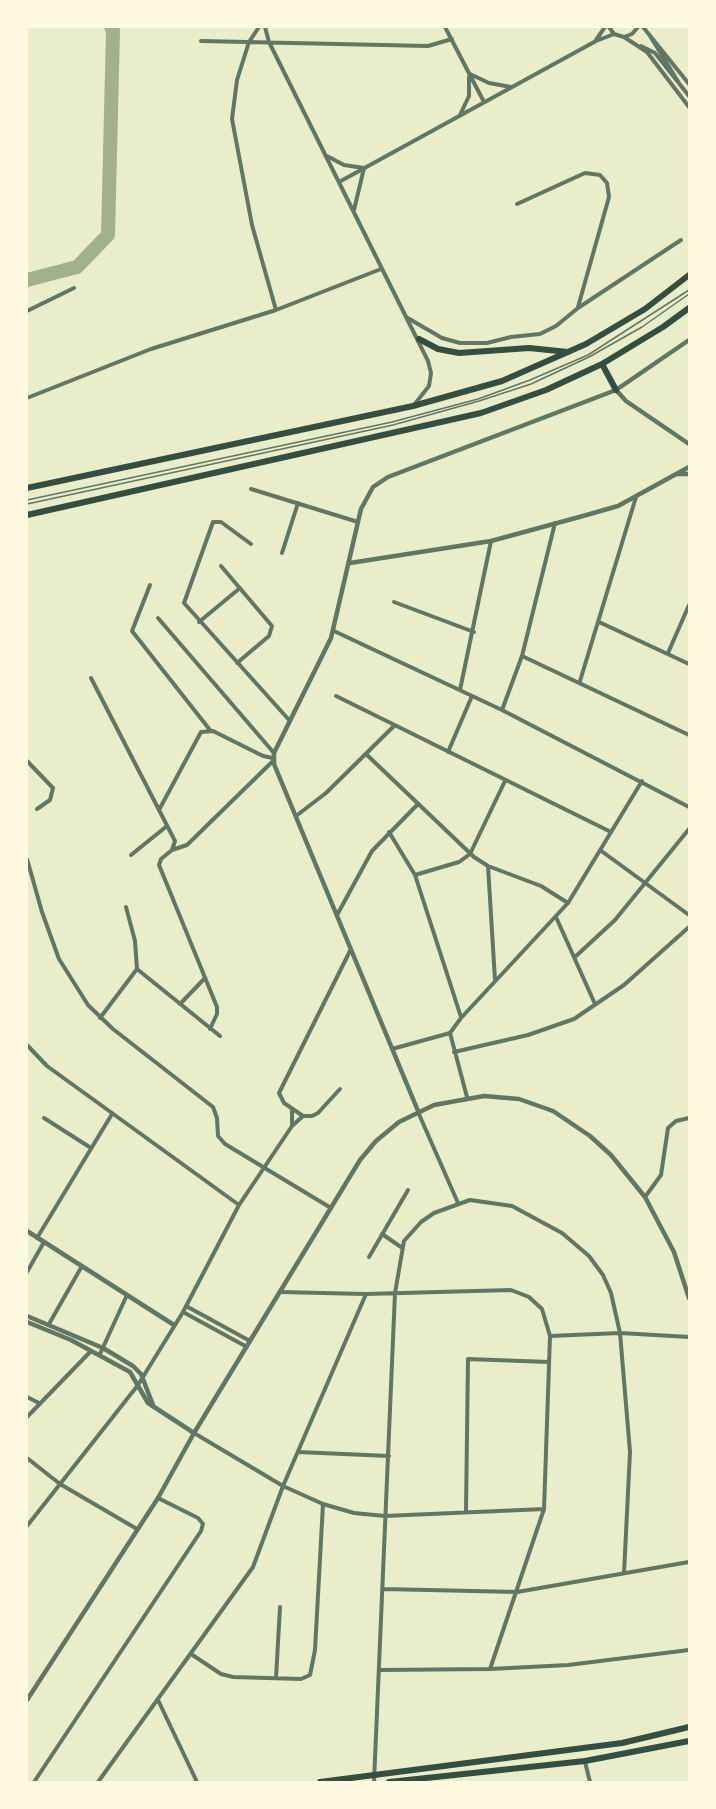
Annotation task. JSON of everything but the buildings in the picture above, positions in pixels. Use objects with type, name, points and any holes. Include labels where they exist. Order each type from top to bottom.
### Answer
[{"type":"main road","points":[[27,488],[413,406],[502,381],[569,352],[620,325],[689,275]]},
{"type":"main road","points":[[27,515],[448,422],[514,402],[602,364],[663,327],[689,308]]},
{"type":"main road","points":[[419,339],[438,349],[459,353],[529,348],[569,352]]},
{"type":"main road","points":[[602,364],[616,390]]},
{"type":"main road","points":[[320,1782],[622,1743],[689,1728]]},
{"type":"main road","points":[[389,1782],[585,1761],[689,1741]]},
{"type":"street","points":[[259,27],[249,42],[233,99],[234,139],[252,225],[276,310]]},
{"type":"street","points":[[265,27],[268,42],[381,269],[419,339],[430,367],[430,380],[425,392],[413,406]]},
{"type":"street","points":[[445,27],[484,102]]},
{"type":"street","points":[[596,40],[607,27],[614,34],[652,50],[689,96]]},
{"type":"street","points":[[624,37],[632,34],[638,27]]},
{"type":"street","points":[[643,27],[689,84]]},
{"type":"street","points":[[649,33],[679,84]]},
{"type":"street","points":[[339,182],[596,40],[614,34]]},
{"type":"street","points":[[201,41],[428,46],[452,39]]},
{"type":"street","points":[[640,46],[689,107]]},
{"type":"street","points":[[468,73],[489,83],[511,87]]},
{"type":"street","points":[[459,116],[469,96],[468,73]]},
{"type":"street","points":[[326,155],[344,165],[364,168]]},
{"type":"street","points":[[353,210],[364,168]]},
{"type":"street","points":[[517,204],[585,174],[600,175],[607,183],[609,198],[578,308]]},
{"type":"street","points":[[405,316],[448,340],[487,343],[547,332],[578,308],[681,240]]},
{"type":"street","points":[[27,398],[160,345],[276,310],[381,269]]},
{"type":"street","points":[[27,311],[74,288]]},
{"type":"street","points":[[210,1029],[218,1010],[160,871],[161,859],[172,850],[187,844],[273,758],[334,631],[366,495],[388,477],[616,390],[689,340]]},
{"type":"street","points":[[616,390],[626,401],[689,444]]},
{"type":"street","points":[[350,563],[491,541],[618,506],[689,467]]},
{"type":"street","points":[[675,474],[689,474]]},
{"type":"street","points":[[251,489],[358,522]]},
{"type":"street","points":[[580,681],[636,497]]},
{"type":"street","points":[[282,554],[298,503]]},
{"type":"street","points":[[251,544],[221,522],[213,522],[184,600],[186,608],[291,721]]},
{"type":"street","points":[[502,710],[522,656],[555,523]]},
{"type":"street","points":[[460,690],[474,632],[491,541]]},
{"type":"street","points":[[220,566],[271,624],[272,630],[269,636],[237,663]]},
{"type":"street","points":[[150,585],[132,631],[210,730],[262,756],[273,758]]},
{"type":"street","points":[[199,622],[240,588]]},
{"type":"street","points":[[394,602],[474,632]]},
{"type":"street","points":[[668,653],[689,605]]},
{"type":"street","points":[[158,618],[273,758],[392,1049],[458,1203]]},
{"type":"street","points":[[599,622],[689,664]]},
{"type":"street","points":[[334,631],[502,710],[689,807]]},
{"type":"street","points":[[522,656],[580,681],[689,735]]},
{"type":"street","points":[[92,678],[175,841],[172,850]]},
{"type":"street","points":[[336,696],[611,832]]},
{"type":"street","points":[[448,752],[472,696]]},
{"type":"street","points":[[296,816],[320,798],[394,726]]},
{"type":"street","points":[[158,811],[198,735],[210,730]]},
{"type":"street","points":[[366,754],[470,854],[488,866],[541,886],[568,903]]},
{"type":"street","points":[[27,761],[53,788],[50,800],[37,809]]},
{"type":"street","points":[[415,875],[459,862],[470,854],[505,781]]},
{"type":"street","points":[[392,1049],[450,1033],[461,1018],[568,903],[642,781]]},
{"type":"street","points":[[337,915],[363,863],[389,832],[418,804]]},
{"type":"street","points":[[131,855],[167,826]]},
{"type":"street","points":[[575,957],[602,934],[689,829]]},
{"type":"street","points":[[389,832],[415,875],[461,1018]]},
{"type":"street","points":[[600,850],[689,915]]},
{"type":"street","points":[[27,859],[42,912],[59,959],[88,1005],[100,1018],[213,1107],[216,1112],[220,1139],[331,1208]]},
{"type":"street","points":[[488,866],[495,981]]},
{"type":"street","points":[[100,1018],[137,969],[136,947],[126,907]]},
{"type":"street","points":[[556,917],[595,1004]]},
{"type":"street","points":[[454,1052],[574,1019],[624,985],[689,927]]},
{"type":"street","points":[[340,1089],[315,1115],[303,1116],[281,1100],[281,1085],[351,949]]},
{"type":"street","points":[[137,969],[220,1036]]},
{"type":"street","points":[[180,1004],[205,978]]},
{"type":"street","points":[[450,1033],[467,1097]]},
{"type":"street","points":[[27,1045],[47,1066],[239,1205]]},
{"type":"street","points":[[27,1700],[158,1498],[194,1433],[367,1150],[387,1131],[418,1111],[467,1097],[502,1096],[535,1103],[590,1136],[611,1155],[645,1197],[674,1252],[689,1298]]},
{"type":"street","points":[[292,1109],[292,1126]]},
{"type":"street","points":[[38,1238],[112,1113]]},
{"type":"street","points":[[27,1526],[138,1385],[183,1312],[239,1205],[292,1126],[303,1116]]},
{"type":"street","points":[[45,1118],[92,1148]]},
{"type":"street","points":[[645,1197],[661,1175],[668,1128],[676,1120],[689,1118]]},
{"type":"street","points":[[369,1257],[408,1190]]},
{"type":"street","points":[[374,1782],[395,1293],[401,1247],[421,1222],[458,1203],[470,1200],[502,1203],[521,1209],[562,1233],[589,1256],[603,1275],[611,1293],[620,1333],[630,1452],[624,1573]]},
{"type":"street","points":[[27,1231],[174,1325]]},
{"type":"street","points":[[382,1234],[401,1247]]},
{"type":"street","points":[[27,1272],[44,1242]]},
{"type":"street","points":[[48,1327],[82,1266]]},
{"type":"street","points":[[280,1292],[366,1294],[511,1290],[521,1293],[542,1309],[550,1336],[544,1509],[490,1669]]},
{"type":"street","points":[[98,1782],[253,1567],[298,1452],[366,1294]]},
{"type":"street","points":[[100,1354],[127,1295]]},
{"type":"street","points":[[186,1306],[250,1341]]},
{"type":"street","points":[[183,1312],[247,1347]]},
{"type":"street","points":[[27,1316],[130,1372],[144,1399],[194,1433],[284,1486],[323,1504],[354,1513],[385,1516],[466,1510],[544,1509]]},
{"type":"street","points":[[27,1322],[48,1327],[103,1348],[136,1368],[153,1405]]},
{"type":"street","points":[[550,1336],[620,1333],[689,1337]]},
{"type":"street","points":[[27,1416],[92,1350]]},
{"type":"street","points":[[466,1510],[468,1359],[549,1362]]},
{"type":"street","points":[[27,1397],[39,1404]]},
{"type":"street","points":[[298,1452],[389,1456]]},
{"type":"street","points":[[27,1458],[60,1484],[137,1529]]},
{"type":"street","points":[[34,1782],[201,1531],[202,1524],[198,1518],[158,1498]]},
{"type":"street","points":[[191,1654],[227,1676],[307,1678],[313,1669],[323,1504]]},
{"type":"street","points":[[384,1589],[517,1592],[689,1562]]},
{"type":"street","points":[[276,1678],[280,1607]]},
{"type":"street","points":[[380,1670],[490,1669],[568,1665],[689,1650]]},
{"type":"street","points":[[158,1700],[197,1782]]},
{"type":"street","points":[[585,1761],[590,1782]]},
{"type":"lane","points":[[27,502],[392,422],[478,399],[588,355],[689,290]]},
{"type":"lane","points":[[27,502],[383,427],[479,401],[531,384],[589,357],[642,327],[689,294]]},
{"type":"waterway","points":[[27,280],[77,267],[108,235],[113,31],[111,27]]}]
